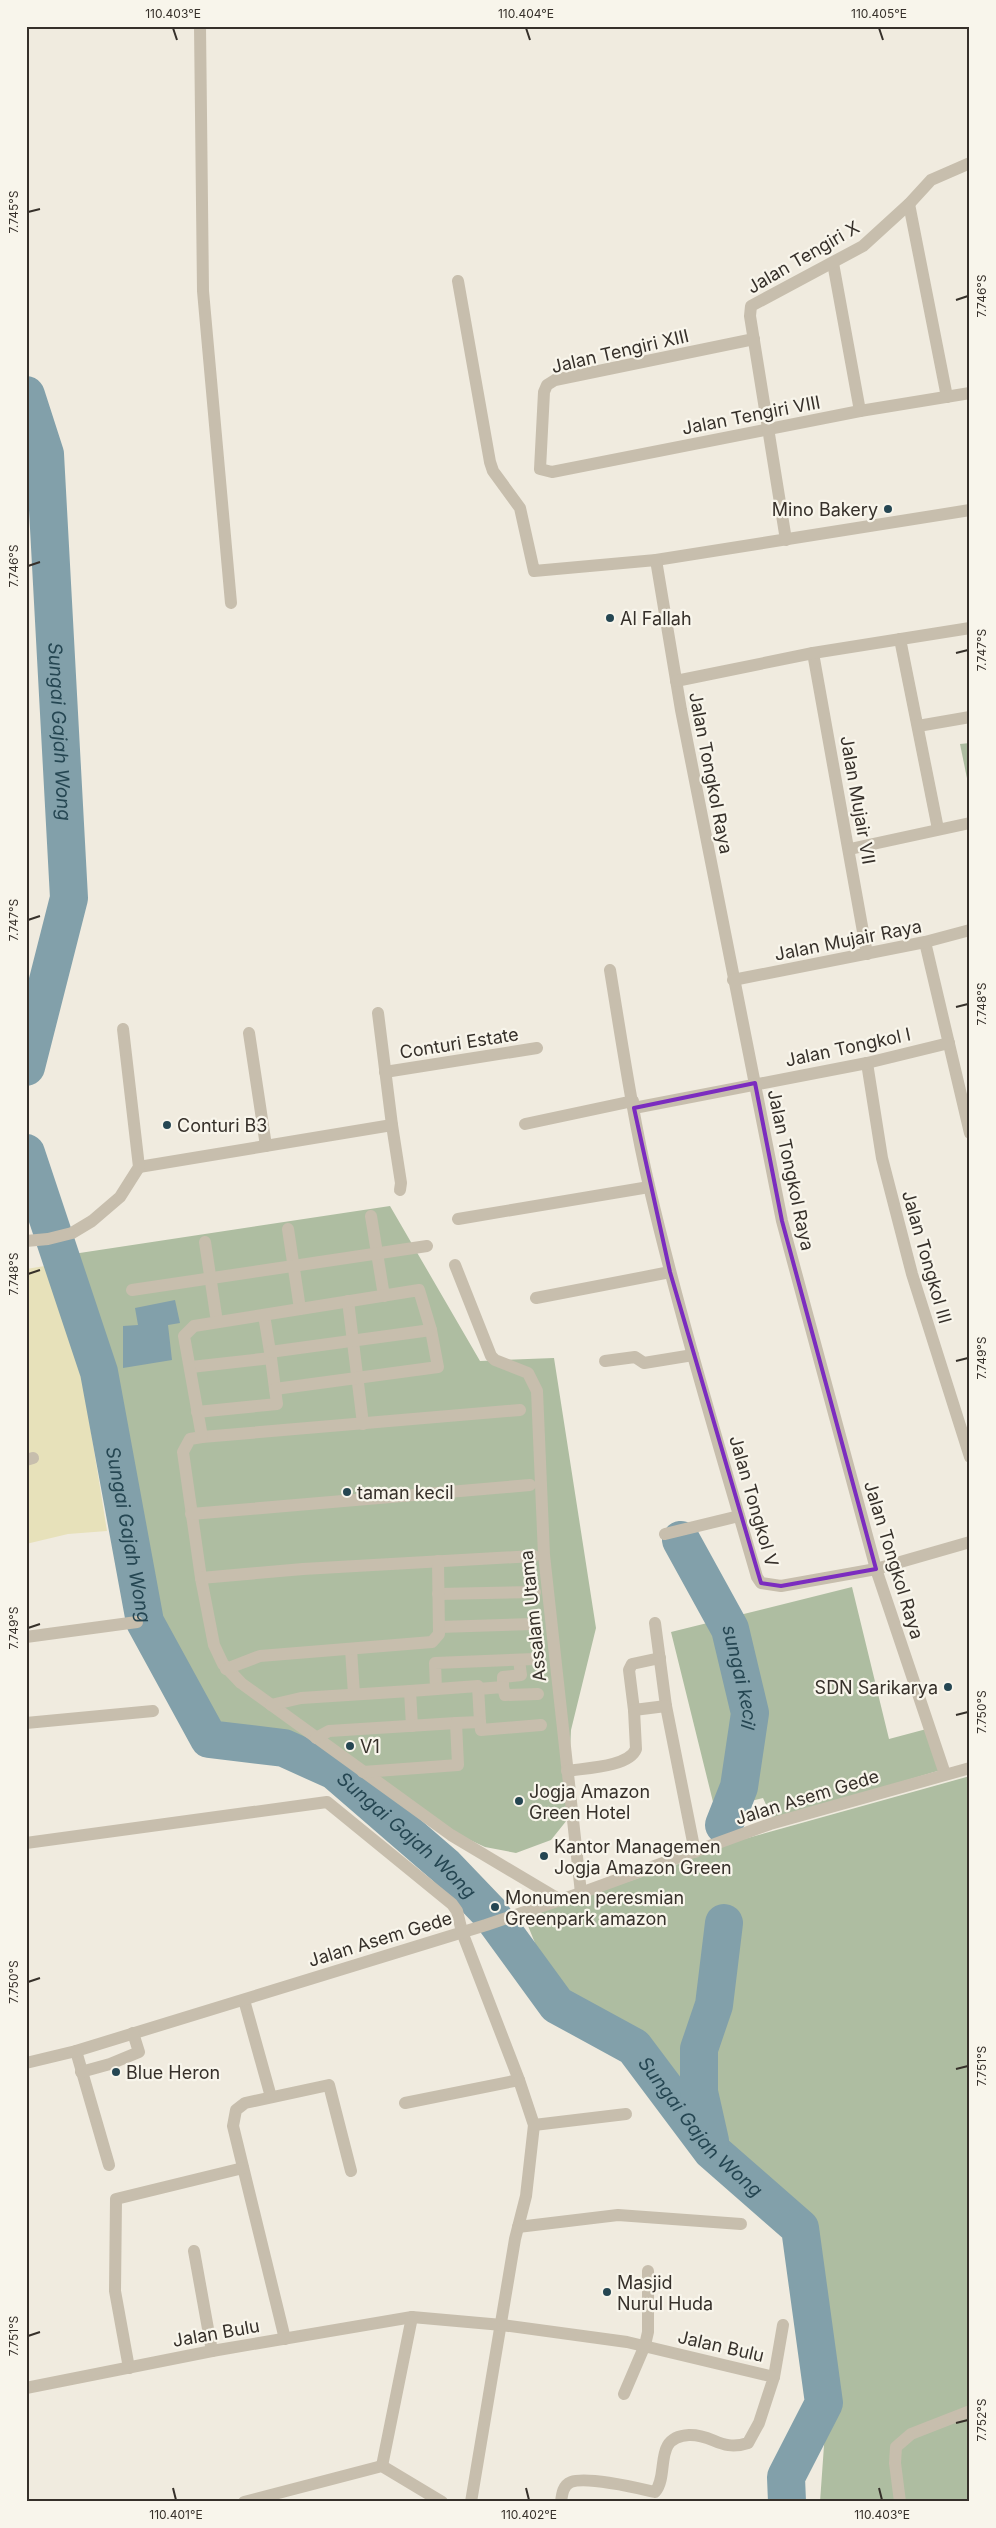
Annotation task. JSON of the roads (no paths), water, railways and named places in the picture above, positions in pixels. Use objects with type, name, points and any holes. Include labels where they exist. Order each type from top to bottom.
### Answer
[{"type":"street","points":[[200,26],[202,291],[231,603]]},
{"type":"street","name":"Jalan Tengiri X","points":[[754,339],[751,306],[863,246],[909,204],[931,180],[970,163]]},
{"type":"street","points":[[909,204],[947,397]]},
{"type":"street","points":[[834,263],[860,411]]},
{"type":"street","points":[[458,281],[490,462],[493,471],[522,512],[534,571],[656,560],[970,510]]},
{"type":"street","points":[[754,339],[786,540]]},
{"type":"street","name":"Jalan Tengiri XIII","points":[[540,469],[544,392],[547,385],[555,380],[754,339]]},
{"type":"street","name":"Jalan Tengiri VIII","points":[[540,469],[552,472],[860,411],[970,393]]},
{"type":"street","name":"Jalan Tongkol Raya","points":[[656,560],[676,681],[733,980],[782,1221],[876,1570],[945,1774]]},
{"type":"street","points":[[676,681],[813,653],[970,628]]},
{"type":"street","points":[[900,639],[938,830]]},
{"type":"street","name":"Jalan Mujair VII","points":[[813,653],[868,954]]},
{"type":"street","points":[[918,726],[970,717]]},
{"type":"street","points":[[850,849],[970,822]]},
{"type":"street","name":"Jalan Mujair Raya","points":[[733,980],[925,942],[970,930]]},
{"type":"street","points":[[925,942],[970,1133]]},
{"type":"street","name":"Jalan Tongkol V","points":[[610,970],[649,1188],[693,1355],[757,1577],[761,1583],[781,1586],[876,1570]]},
{"type":"street","name":"Conturi Estate","points":[[378,1013],[401,1183],[400,1190]]},
{"type":"street","points":[[26,1241],[48,1239],[72,1233],[92,1221],[120,1197],[139,1167],[122,1029]]},
{"type":"street","points":[[249,1033],[266,1146]]},
{"type":"street","name":"Jalan Tongkol I","points":[[525,1124],[867,1063],[948,1043]]},
{"type":"street","name":"Conturi Estate","points":[[385,1072],[537,1048]]},
{"type":"street","name":"Jalan Tongkol III","points":[[867,1063],[882,1158],[912,1274],[970,1457]]},
{"type":"street","points":[[139,1167],[392,1125]]},
{"type":"street","points":[[458,1219],[649,1188]]},
{"type":"street","points":[[371,1216],[384,1296]]},
{"type":"street","points":[[288,1229],[300,1309]]},
{"type":"street","points":[[205,1242],[217,1322]]},
{"type":"street","points":[[132,1290],[427,1246]]},
{"type":"street","name":"Assalam Utama","points":[[455,1265],[495,1360],[528,1373],[537,1391],[544,1555],[581,1893]]},
{"type":"street","points":[[536,1298],[670,1272]]},
{"type":"street","points":[[202,1437],[184,1336],[194,1326],[419,1290],[431,1330],[438,1368],[275,1389]]},
{"type":"street","points":[[348,1301],[363,1424]]},
{"type":"street","points":[[197,1412],[277,1404],[264,1315]]},
{"type":"street","points":[[191,1367],[431,1330]]},
{"type":"street","points":[[605,1361],[635,1356],[644,1363],[693,1355]]},
{"type":"street","points":[[520,1410],[202,1437],[190,1439],[183,1452],[201,1578],[214,1645],[226,1669],[241,1683],[451,1836],[560,1900]]},
{"type":"street","points":[[191,1514],[530,1485]]},
{"type":"street","points":[[666,1534],[739,1516]]},
{"type":"street","points":[[876,1570],[970,1542]]},
{"type":"street","points":[[201,1578],[303,1569],[534,1556]]},
{"type":"street","points":[[226,1669],[260,1656],[427,1643],[434,1640],[439,1634],[438,1561]]},
{"type":"street","points":[[438,1594],[535,1592]]},
{"type":"street","points":[[26,1637],[137,1622]]},
{"type":"street","points":[[655,1623],[666,1706],[695,1852]]},
{"type":"street","points":[[439,1627],[534,1624]]},
{"type":"street","points":[[434,1640],[436,1689]]},
{"type":"street","points":[[351,1649],[354,1694]]},
{"type":"street","points":[[568,1771],[621,1762],[634,1754],[636,1749],[630,1666],[660,1658]]},
{"type":"street","points":[[435,1663],[535,1659]]},
{"type":"street","points":[[519,1660],[521,1675],[503,1677],[505,1695],[538,1694]]},
{"type":"street","points":[[272,1705],[301,1698],[478,1686],[481,1730],[540,1725]]},
{"type":"street","points":[[478,1689],[504,1687]]},
{"type":"street","points":[[410,1691],[412,1726]]},
{"type":"street","points":[[634,1710],[666,1706]]},
{"type":"street","points":[[26,1724],[153,1711]]},
{"type":"street","points":[[316,1738],[329,1731],[480,1722]]},
{"type":"street","points":[[363,1772],[458,1765],[456,1723]]},
{"type":"street","name":"Jalan Asem Gede","points":[[26,2062],[76,2051],[462,1932],[581,1893],[770,1824],[970,1768]]},
{"type":"street","points":[[26,1843],[327,1802],[448,1898],[457,1910],[462,1932],[519,2080],[534,2125],[526,2196],[518,2227],[472,2502]]},
{"type":"street","points":[[244,2000],[271,2097]]},
{"type":"street","points":[[81,2072],[110,2064],[139,2052],[133,2034]]},
{"type":"street","points":[[76,2051],[109,2165]]},
{"type":"street","points":[[406,2103],[519,2080]]},
{"type":"street","points":[[285,2339],[233,2126],[235,2113],[245,2103],[329,2085],[351,2171]]},
{"type":"street","points":[[534,2125],[626,2114]]},
{"type":"street","points":[[129,2368],[115,2291],[116,2200],[243,2168]]},
{"type":"street","points":[[518,2227],[618,2215],[741,2224]]},
{"type":"street","points":[[194,2251],[212,2351]]},
{"type":"street","points":[[624,2394],[645,2345],[648,2332],[648,2271]]},
{"type":"street","points":[[382,2466],[412,2317]]},
{"type":"street","name":"Jalan Bulu","points":[[26,2388],[212,2351],[412,2317],[502,2325],[645,2345],[774,2377],[759,2422],[748,2443],[735,2447],[696,2435],[679,2436],[668,2444],[662,2459],[658,2487],[654,2492],[588,2481],[571,2482],[563,2489],[561,2502]]},
{"type":"street","points":[[774,2377],[783,2325]]},
{"type":"street","points":[[900,2502],[895,2463],[896,2447],[911,2434],[970,2411]]},
{"type":"street","points":[[244,2502],[382,2466],[442,2502]]},
{"type":"water","points":[[175,1300],[180,1323],[168,1325],[172,1360],[123,1368],[123,1326],[138,1325],[135,1308]]},
{"type":"waterway","name":"Sungai Gajah Wong","points":[[26,395],[45,454],[69,898],[26,1067]]},
{"type":"waterway","name":"Sungai Gajah Wong","points":[[26,1153],[99,1372],[145,1622],[209,1739],[284,1748],[335,1771],[445,1866],[490,1913],[557,2005],[634,2047],[712,2151],[800,2228],[824,2403],[786,2477],[787,2502]]},
{"type":"waterway","name":"sungai kecil","points":[[681,1540],[730,1629],[750,1713],[739,1787],[724,1825]]},
{"type":"waterway","name":"sungai kecil","points":[[710,2141],[699,2092],[699,2049],[714,2005],[724,1923]]},
{"type":"place","name":"Mino Bakery","points":[[888,509]]},
{"type":"place","name":"Al Fallah","points":[[610,618]]},
{"type":"place","name":"Conturi B3","points":[[167,1125]]},
{"type":"place","name":"taman kecil","points":[[347,1492]]},
{"type":"place","name":"SDN Sarikarya","points":[[948,1687]]},
{"type":"place","name":"V1","points":[[350,1746]]},
{"type":"place","name":"Jogja Amazon Green Hotel","points":[[519,1801]]},
{"type":"place","name":"Kantor Managemen Jogja Amazon Green","points":[[544,1856]]},
{"type":"place","name":"Monumen peresmian Greenpark amazon","points":[[495,1907]]},
{"type":"place","name":"Blue Heron","points":[[116,2072]]},
{"type":"place","name":"Masjid Nurul Huda","points":[[607,2292]]}]
